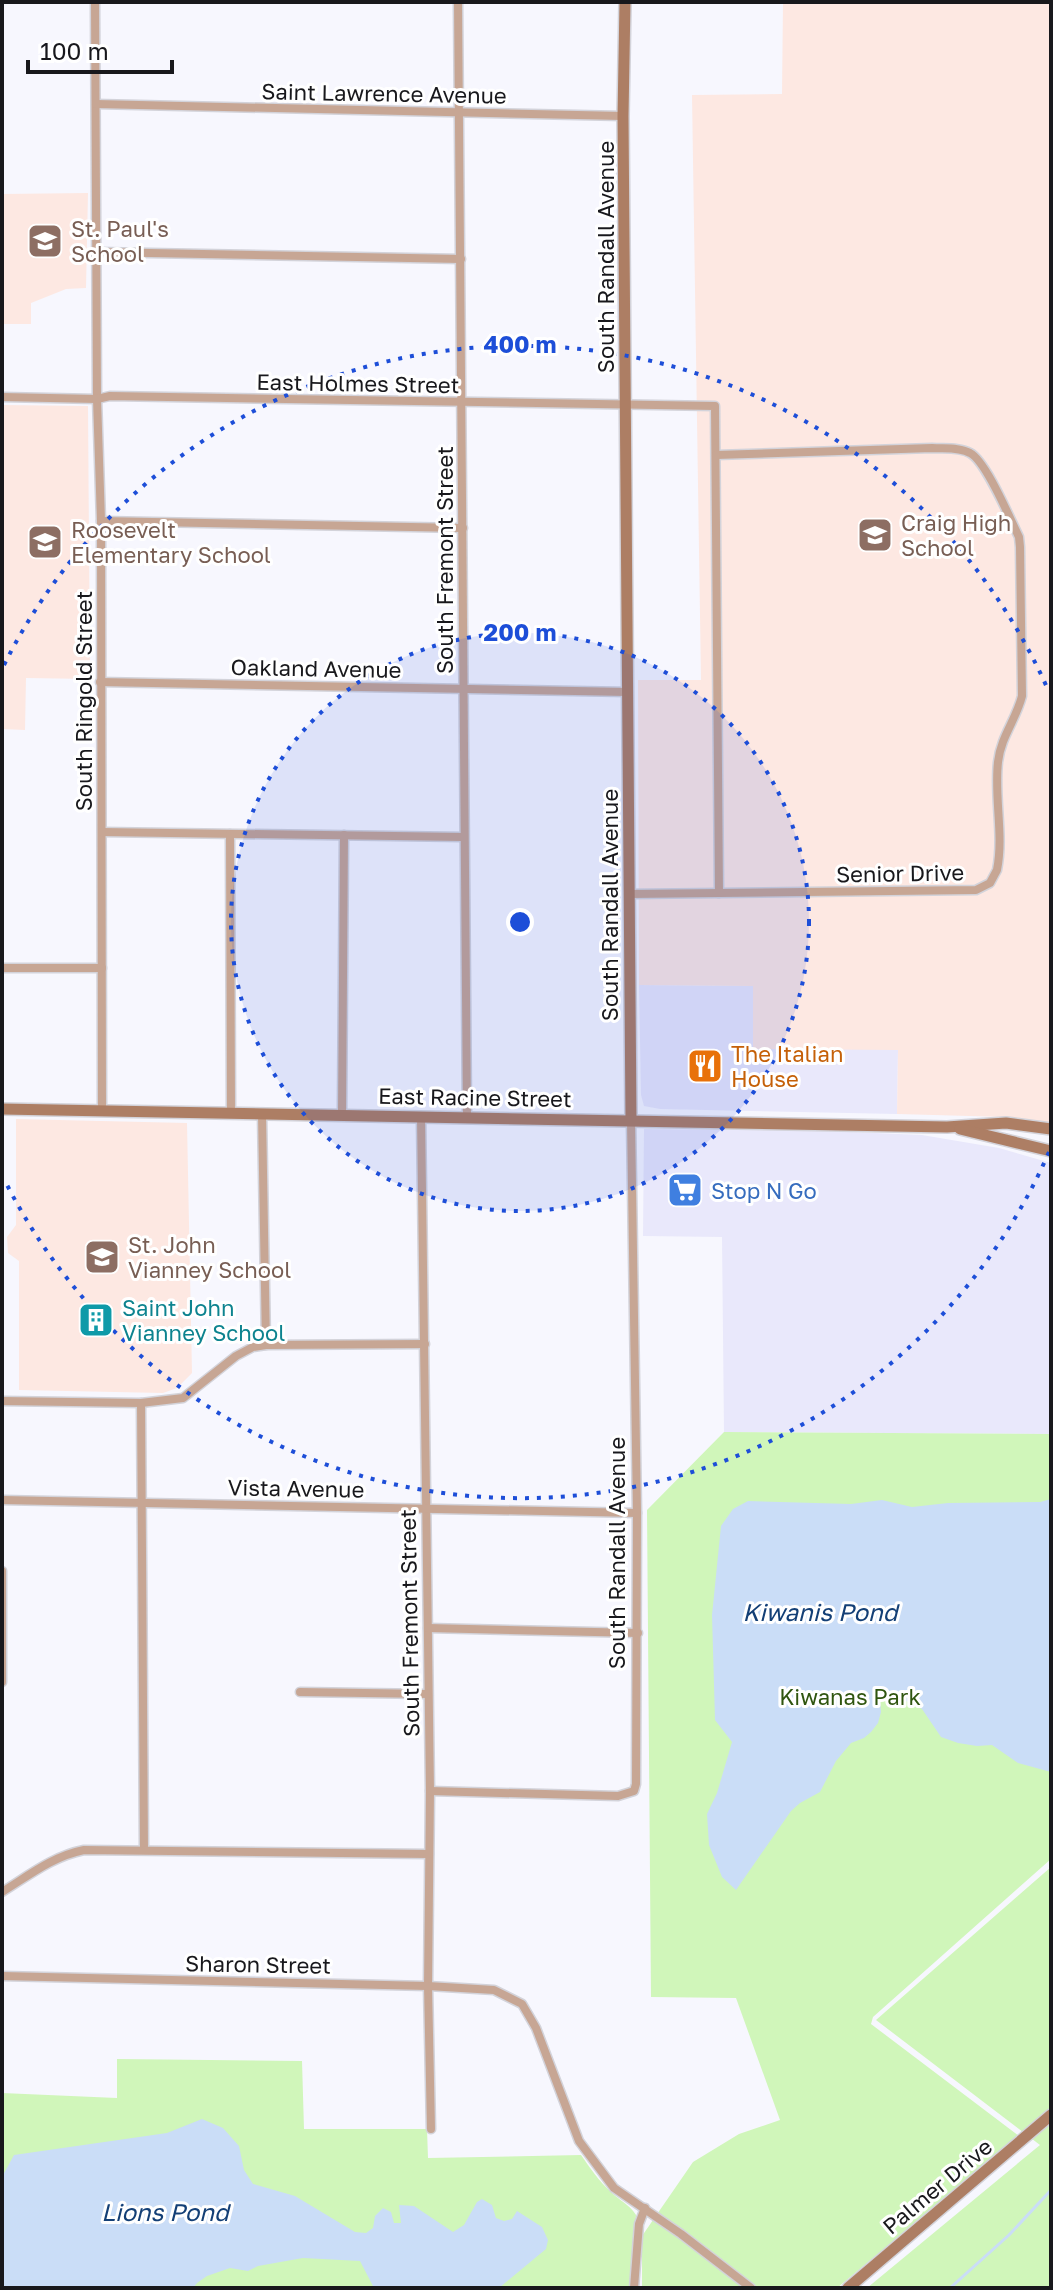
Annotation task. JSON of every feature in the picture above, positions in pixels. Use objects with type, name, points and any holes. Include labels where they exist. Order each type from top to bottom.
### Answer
[{"type":"street","name":"South Ringold Street","points":[[95,2],[97,399],[101,521],[102,1111]]},
{"type":"street","name":"South Fremont Street","points":[[458,2],[467,1118]]},
{"type":"street","name":"South Randall Avenue","points":[[430,1791],[618,1796],[634,1791],[636,1784],[638,1633],[629,894],[623,116],[625,2]]},
{"type":"street","name":"Saint Lawrence Avenue","points":[[96,104],[623,116]]},
{"type":"street","points":[[97,252],[461,259]]},
{"type":"street","name":"East Holmes Street","points":[[2,397],[715,406],[716,455]]},
{"type":"street","name":"Senior Drive","points":[[629,894],[949,891],[984,888],[995,877],[999,862],[998,763],[1003,736],[1022,696],[1019,537],[987,473],[971,453],[948,449],[716,455]]},
{"type":"street","points":[[716,455],[719,893]]},
{"type":"street","points":[[101,521],[463,528]]},
{"type":"street","name":"Oakland Avenue","points":[[100,682],[628,692]]},
{"type":"street","points":[[102,832],[463,837]]},
{"type":"street","points":[[230,834],[231,1114]]},
{"type":"street","points":[[342,1114],[344,835]]},
{"type":"street","points":[[2,968],[102,968]]},
{"type":"street","name":"East Racine Street","points":[[2,1109],[947,1127],[1006,1123],[1051,1129]]},
{"type":"street","points":[[262,1114],[266,1345]]},
{"type":"street","name":"South Fremont Street","points":[[421,1116],[431,2129]]},
{"type":"street","name":"East Racine Street","points":[[947,1127],[1051,1151]]},
{"type":"street","points":[[2,1401],[141,1403],[183,1398],[236,1356],[253,1347],[425,1344]]},
{"type":"street","points":[[141,1403],[144,1850]]},
{"type":"street","name":"Vista Avenue","points":[[2,1500],[637,1513]]},
{"type":"street","points":[[2,1571],[2,1682]]},
{"type":"street","points":[[428,1628],[638,1633]]},
{"type":"street","points":[[300,1692],[428,1694]]},
{"type":"street","points":[[2,1892],[52,1861],[84,1850],[429,1854]]},
{"type":"street","name":"Sharon Street","points":[[2,1976],[494,1990],[522,2004],[536,2028],[579,2141],[614,2188],[645,2208]]},
{"type":"street","name":"Palmer Drive","points":[[848,2288],[1051,2115]]},
{"type":"street","points":[[634,2288],[639,2224],[645,2208],[751,2288]]},
{"type":"shaded area","name":"Craig High School","points":[[783,2],[1051,2],[1051,1123],[1006,1117],[897,1114],[898,1050],[753,1049],[753,986],[639,985],[638,680],[701,680],[692,95],[782,94]]},
{"type":"shaded area","name":"St. Paul's School","points":[[88,193],[86,288],[66,289],[31,303],[31,324],[2,324],[2,194]]},
{"type":"shaded area","name":"Roosevelt Elementary School","points":[[2,405],[88,406],[90,679],[26,678],[25,730],[2,729]]},
{"type":"shaded area","points":[[639,985],[753,986],[754,1049],[898,1049],[897,1114],[660,1109],[644,1106],[641,1095]]},
{"type":"shaded area","name":"St. John Vianney School","points":[[16,1119],[187,1123],[192,1373],[177,1388],[163,1393],[19,1390],[19,1261],[8,1253],[7,1237],[16,1225]]},
{"type":"shaded area","points":[[644,1129],[804,1130],[922,1135],[999,1148],[1051,1163],[1051,1434],[724,1432],[722,1237],[643,1236]]},
{"type":"green space","name":"Kiwanas Park","points":[[724,1432],[1051,1434],[1051,1859],[873,2017],[871,2024],[1019,2136],[837,2288],[642,2288],[642,2236],[693,2162],[739,2134],[780,2120],[736,1998],[651,1997],[647,1510]]},
{"type":"green space","points":[[1051,1867],[1051,2288],[867,2288],[1040,2145],[876,2020]]},
{"type":"green space","points":[[117,2059],[302,2061],[304,2129],[427,2129],[428,2158],[581,2155],[614,2195],[636,2215],[630,2288],[2,2288],[2,2093],[117,2098]]},
{"type":"water","name":"Kiwanis Pond","points":[[1051,1499],[1051,1772],[1018,1763],[992,1745],[977,1746],[941,1737],[922,1709],[894,1695],[885,1697],[880,1701],[878,1723],[864,1738],[851,1743],[836,1761],[820,1792],[791,1811],[736,1890],[722,1877],[709,1845],[707,1814],[717,1793],[732,1742],[715,1720],[712,1615],[721,1526],[733,1509],[748,1501],[851,1504],[882,1500],[912,1507]]},
{"type":"water","name":"Lions Pond","points":[[202,2119],[223,2128],[239,2146],[244,2170],[253,2184],[295,2196],[355,2232],[366,2233],[373,2228],[375,2216],[383,2208],[391,2212],[394,2223],[401,2223],[399,2205],[414,2206],[453,2232],[464,2225],[477,2202],[482,2199],[492,2205],[496,2218],[504,2221],[512,2219],[517,2211],[542,2227],[548,2240],[546,2249],[499,2288],[374,2288],[360,2261],[303,2258],[258,2266],[248,2271],[230,2268],[207,2276],[193,2288],[2,2288],[2,2177],[14,2155],[167,2133]]},
{"type":"waterway","points":[[950,2288],[1009,2235],[1051,2190]]},
{"type":"place","name":"St. Paul's School","points":[[45,241]]},
{"type":"place","name":"Craig High School","points":[[875,535]]},
{"type":"place","name":"Roosevelt Elementary School","points":[[45,542]]},
{"type":"place","name":"The Italian House","points":[[705,1066]]},
{"type":"place","name":"Stop N Go","points":[[685,1190]]},
{"type":"place","name":"St. John Vianney School","points":[[102,1257]]},
{"type":"place","name":"Saint John Vianney School","points":[[96,1320]]}]
